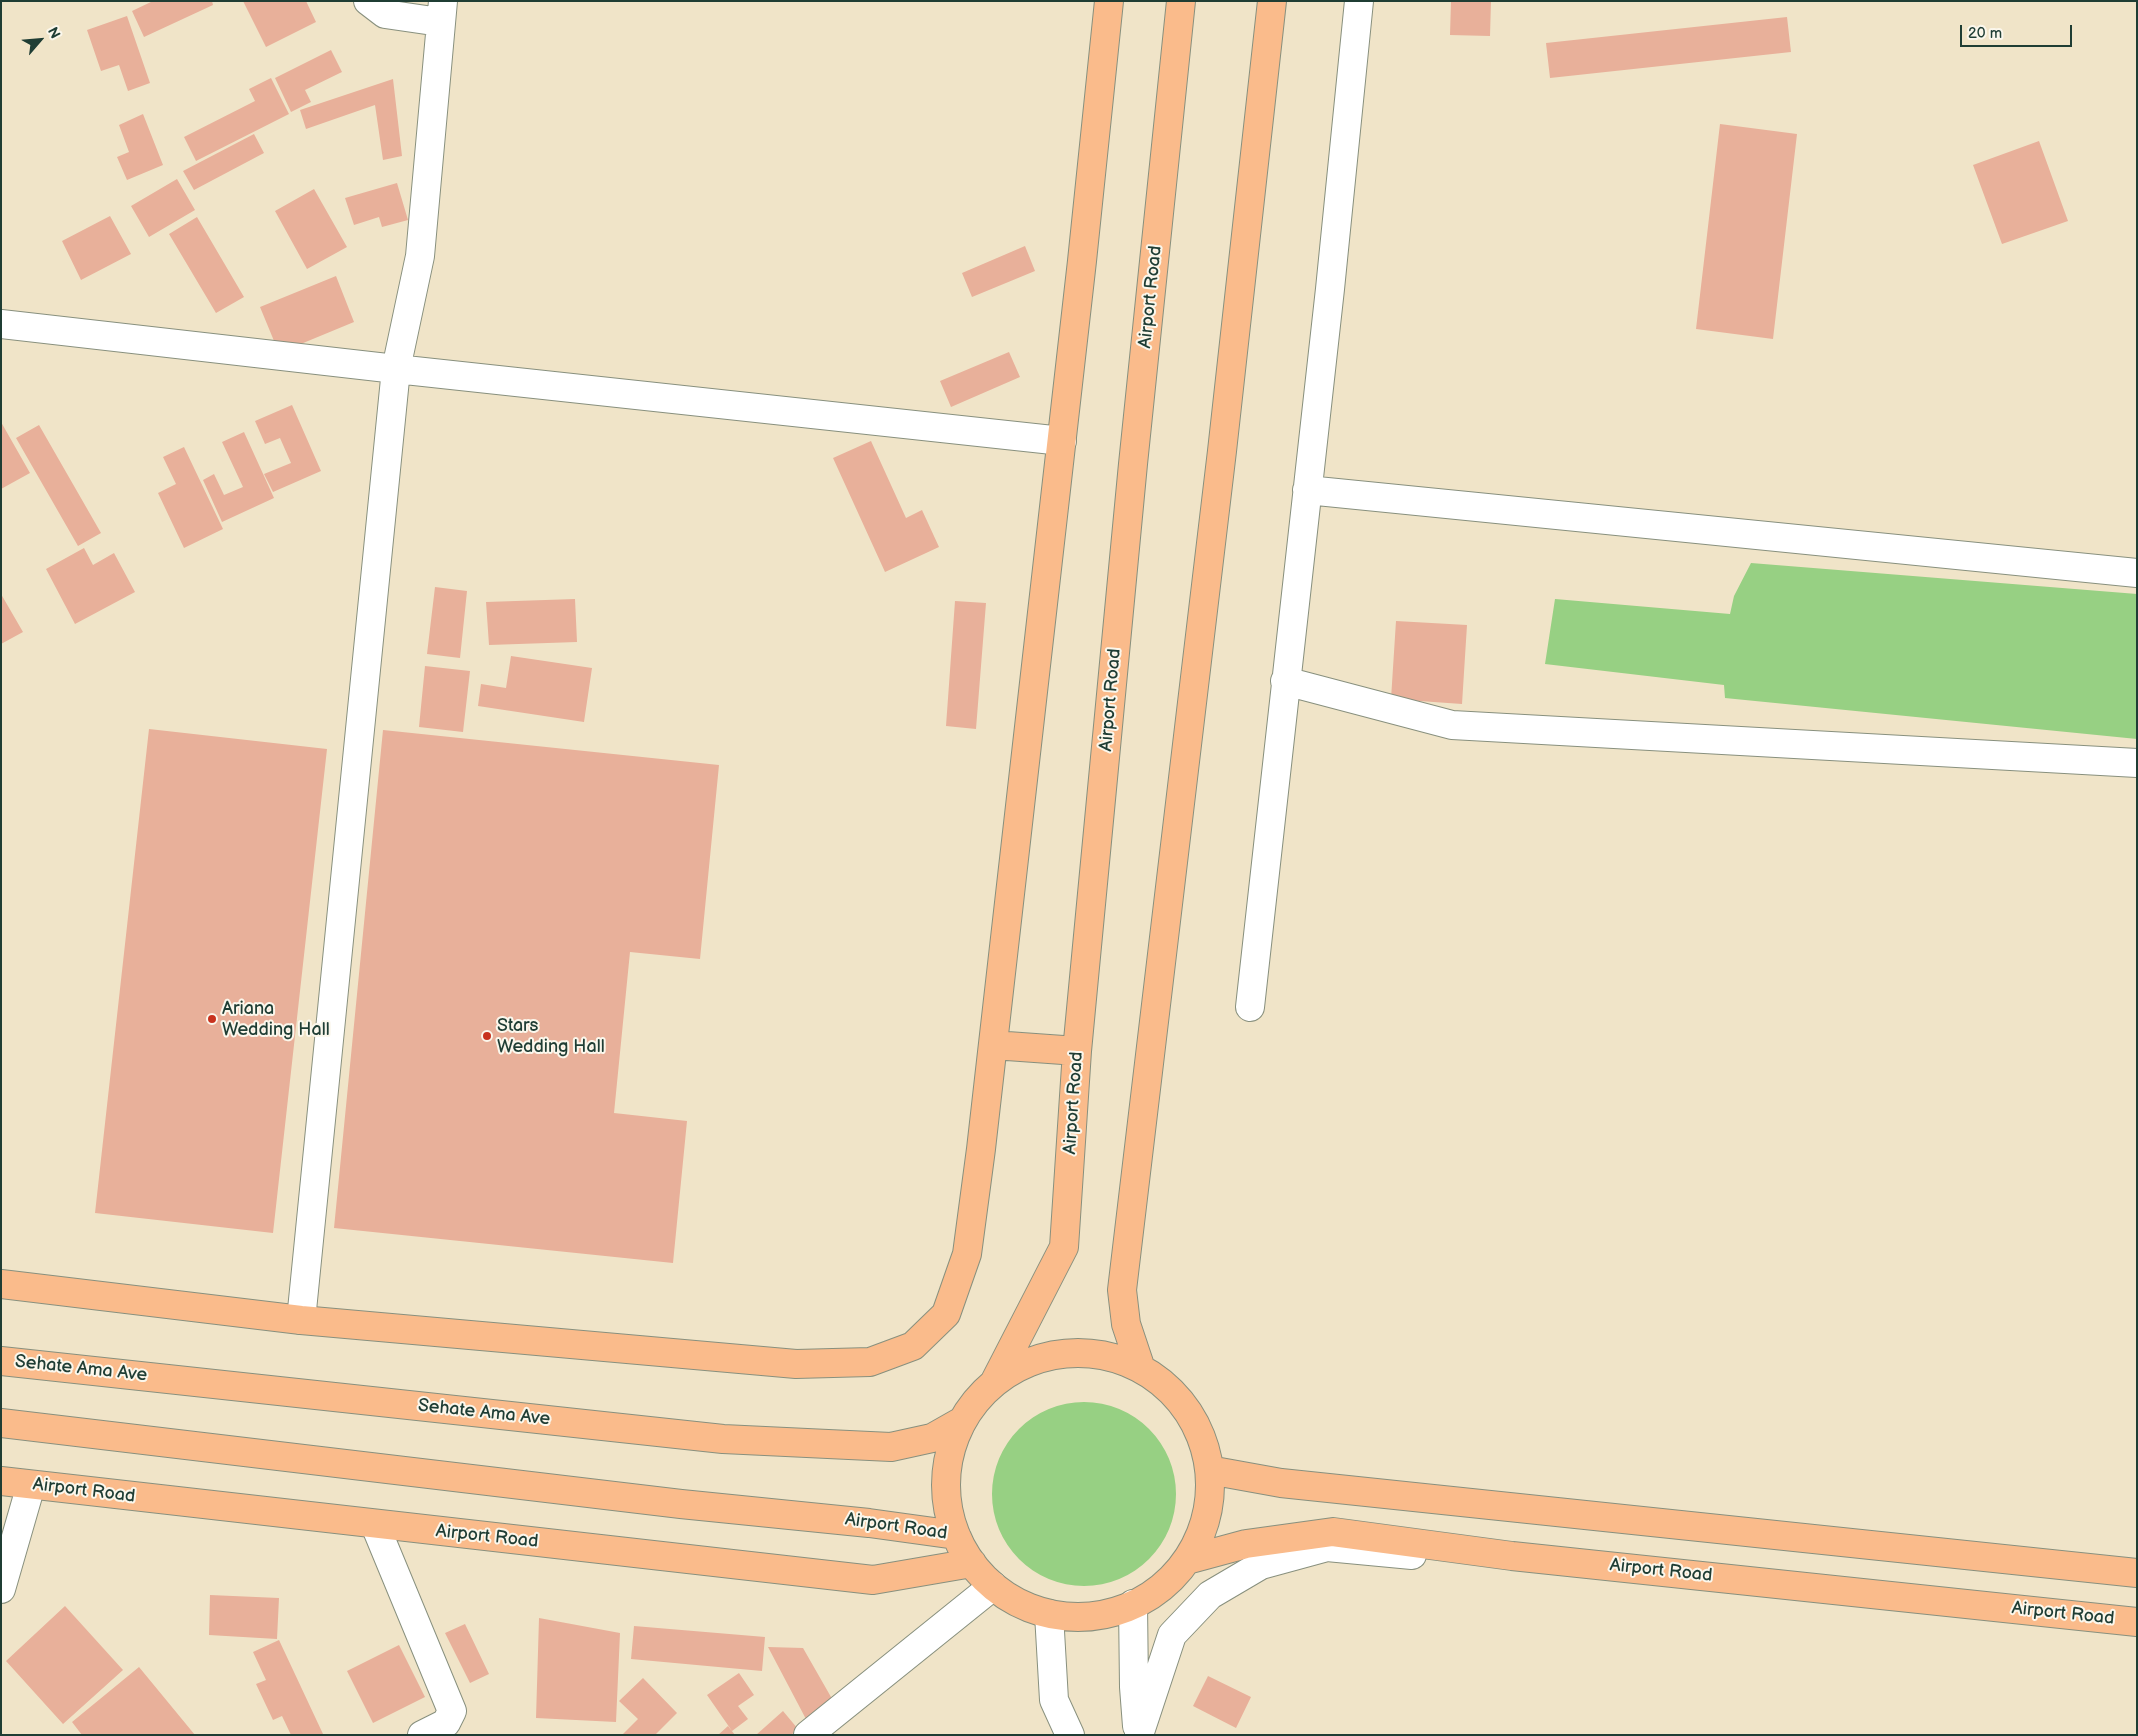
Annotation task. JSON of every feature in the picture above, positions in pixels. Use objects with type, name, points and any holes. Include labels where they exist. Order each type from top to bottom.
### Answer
[{"type":"main road","points":[[1,1284],[302,1320],[796,1364],[870,1362],[913,1346],[946,1314],[967,1254],[993,1045],[1062,441],[1109,1]]},
{"type":"main road","name":"Airport Road","points":[[994,1383],[1064,1247],[1077,1051],[1133,464],[1181,1]]},
{"type":"main road","points":[[1141,1369],[1126,1324],[1122,1290],[1221,461],[1272,1]]},
{"type":"main road","points":[[993,1045],[1077,1051]]},
{"type":"main road","points":[[1066,1353],[1104,1355],[1141,1369],[1167,1387],[1188,1411],[1202,1439],[1209,1470],[1209,1502],[1202,1532],[1187,1560],[1166,1584],[1140,1602],[1111,1614],[1080,1617],[1049,1614],[1019,1603],[993,1586],[972,1563],[956,1536],[946,1497],[949,1458],[962,1421],[976,1400],[994,1383],[1027,1362],[1066,1353]]},
{"type":"main road","name":"Sehate Ama Ave","points":[[1,1361],[723,1439],[891,1447],[932,1438],[962,1421]]},
{"type":"main road","name":"Airport Road","points":[[1,1423],[671,1503],[860,1522],[956,1536]]},
{"type":"main road","points":[[1209,1470],[1281,1484],[2137,1573]]},
{"type":"main road","name":"Airport Road","points":[[1,1481],[873,1580],[972,1563]]},
{"type":"main road","name":"Airport Road","points":[[1187,1560],[1246,1544],[1333,1532],[1512,1556],[2137,1622]]},
{"type":"street","points":[[302,1320],[396,369],[420,256],[441,12],[385,14],[368,1]]},
{"type":"street","points":[[1250,1007],[1359,1]]},
{"type":"street","points":[[1,324],[1062,441]]},
{"type":"street","points":[[1307,490],[2137,572]]},
{"type":"street","points":[[1286,680],[1452,726],[2137,763]]},
{"type":"street","points":[[1,1589],[31,1485]]},
{"type":"street","points":[[376,1525],[452,1711],[446,1723],[422,1735]]},
{"type":"street","points":[[1139,1735],[1172,1635],[1210,1595],[1261,1565],[1327,1547],[1455,1559],[1512,1556]]},
{"type":"street","points":[[808,1735],[993,1586]]},
{"type":"street","points":[[1134,1604],[1134,1687],[1139,1735]]},
{"type":"street","points":[[1049,1614],[1054,1700],[1070,1735]]},
{"type":"green space","points":[[1751,563],[2137,594],[2137,739],[1725,698],[1724,685],[1545,664],[1555,599],[1730,614],[1734,596]]},
{"type":"green space","points":[[1075,1402],[1093,1402],[1119,1409],[1135,1417],[1149,1429],[1161,1443],[1169,1459],[1176,1485],[1176,1503],[1169,1529],[1161,1545],[1149,1559],[1135,1571],[1111,1582],[1093,1586],[1075,1586],[1057,1582],[1033,1571],[1007,1545],[996,1521],[992,1503],[992,1485],[996,1467],[1007,1443],[1033,1417],[1057,1406]]},
{"type":"building","points":[[153,1],[212,1],[213,5],[144,37],[132,11]]},
{"type":"building","points":[[243,1],[306,1],[316,22],[266,47]]},
{"type":"building","points":[[1451,1],[1491,1],[1490,36],[1450,35]]},
{"type":"building","points":[[127,16],[150,83],[128,91],[119,65],[101,71],[87,30]]},
{"type":"building","points":[[1787,17],[1791,52],[1550,78],[1546,43]]},
{"type":"building","points":[[331,50],[342,72],[305,90],[311,102],[291,112],[275,78]]},
{"type":"building","points":[[271,78],[289,114],[196,161],[184,137],[255,101],[249,89]]},
{"type":"building","points":[[393,79],[402,156],[383,160],[375,105],[306,129],[300,110]]},
{"type":"building","points":[[143,114],[163,165],[127,180],[117,157],[129,152],[119,125]]},
{"type":"building","points":[[1720,124],[1797,134],[1773,339],[1696,329]]},
{"type":"building","points":[[254,134],[264,153],[194,190],[183,171]]},
{"type":"building","points":[[2039,141],[2068,221],[2002,244],[1973,165]]},
{"type":"building","points":[[177,179],[195,210],[149,237],[131,206]]},
{"type":"building","points":[[397,183],[408,220],[382,227],[379,217],[354,225],[345,198]]},
{"type":"building","points":[[314,189],[347,247],[307,269],[275,211]]},
{"type":"building","points":[[110,216],[131,254],[81,280],[62,241]]},
{"type":"building","points":[[197,217],[244,297],[216,313],[169,234]]},
{"type":"building","points":[[1025,246],[1035,271],[972,297],[962,273]]},
{"type":"building","points":[[336,276],[354,322],[279,353],[260,307]]},
{"type":"building","points":[[1009,352],[1020,377],[951,407],[940,381]]},
{"type":"building","points":[[292,405],[321,471],[273,492],[264,474],[291,463],[280,438],[265,444],[255,421]]},
{"type":"building","points":[[1,422],[30,473],[1,489]]},
{"type":"building","points":[[39,425],[101,533],[78,546],[16,438]]},
{"type":"building","points":[[244,432],[274,498],[222,522],[203,480],[214,474],[224,495],[243,487],[222,442]]},
{"type":"building","points":[[871,441],[906,518],[922,510],[939,547],[885,572],[833,458]]},
{"type":"building","points":[[184,447],[223,529],[184,548],[158,493],[176,484],[163,457]]},
{"type":"building","points":[[84,548],[93,565],[114,553],[135,592],[75,624],[46,569]]},
{"type":"building","points":[[435,587],[467,591],[460,658],[427,654]]},
{"type":"building","points":[[1,594],[23,632],[1,644]]},
{"type":"building","points":[[575,599],[577,642],[489,645],[486,602]]},
{"type":"building","points":[[955,601],[986,603],[976,729],[946,726]]},
{"type":"building","points":[[1396,621],[1467,625],[1462,704],[1391,699]]},
{"type":"building","points":[[511,656],[592,668],[584,722],[478,706],[481,684],[506,688]]},
{"type":"building","points":[[425,666],[470,671],[463,732],[419,727]]},
{"type":"building","points":[[149,729],[327,749],[273,1233],[95,1213]]},
{"type":"building","name":"Stars Wedding Hall","points":[[383,730],[719,765],[700,959],[630,952],[614,1113],[687,1121],[673,1263],[334,1228]]},
{"type":"building","points":[[210,1595],[279,1598],[277,1639],[209,1635]]},
{"type":"building","points":[[65,1606],[123,1670],[63,1724],[6,1661]]},
{"type":"building","points":[[539,1618],[620,1633],[616,1722],[536,1718]]},
{"type":"building","points":[[465,1624],[489,1674],[470,1683],[445,1633]]},
{"type":"building","points":[[634,1626],[765,1637],[762,1671],[631,1659]]},
{"type":"building","points":[[279,1640],[323,1734],[321,1735],[291,1735],[282,1716],[273,1720],[256,1684],[266,1680],[253,1652]]},
{"type":"building","points":[[399,1645],[425,1697],[373,1723],[347,1671]]},
{"type":"building","points":[[768,1647],[803,1648],[835,1704],[807,1721]]},
{"type":"building","points":[[139,1667],[195,1735],[82,1735],[72,1722]]},
{"type":"building","points":[[739,1673],[754,1695],[738,1706],[748,1719],[732,1731],[707,1695]]},
{"type":"building","points":[[1208,1676],[1251,1697],[1236,1728],[1193,1706]]},
{"type":"building","points":[[643,1678],[677,1713],[655,1735],[622,1735],[638,1719],[619,1701]]},
{"type":"building","points":[[783,1711],[798,1729],[791,1735],[756,1735]]},
{"type":"building","points":[[728,1726],[735,1735],[718,1735]]},
{"type":"place","name":"Ariana Wedding Hall","points":[[212,1019]]},
{"type":"place","name":"Stars Wedding Hall","points":[[487,1036]]}]
